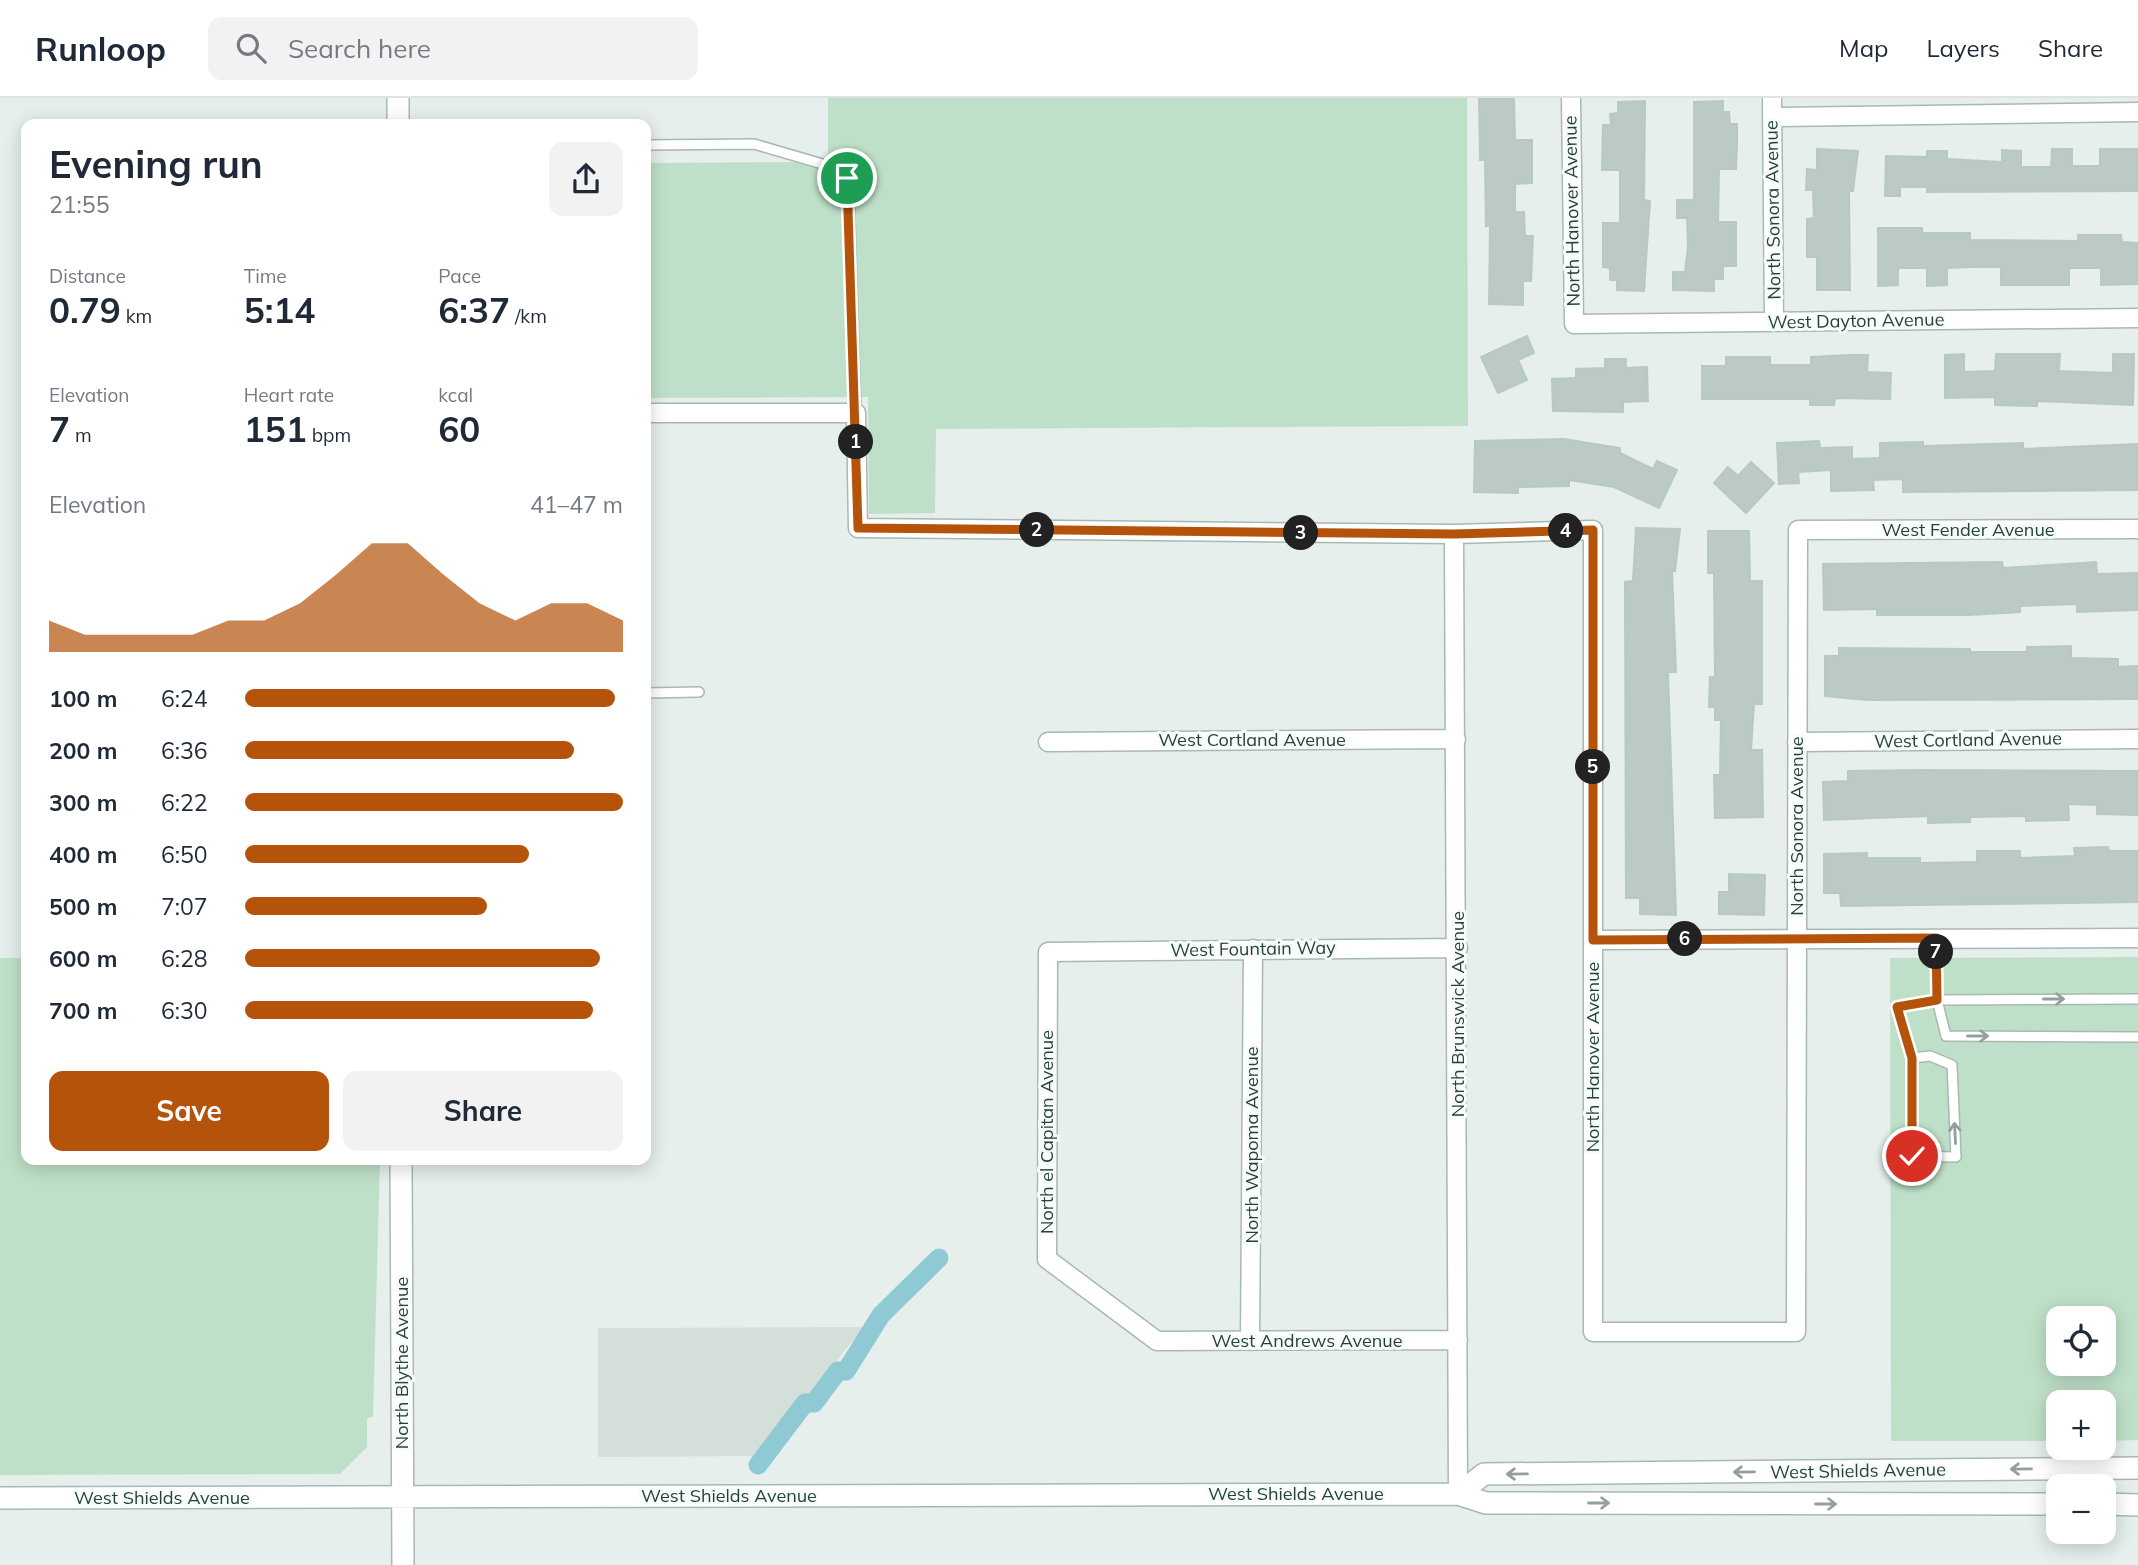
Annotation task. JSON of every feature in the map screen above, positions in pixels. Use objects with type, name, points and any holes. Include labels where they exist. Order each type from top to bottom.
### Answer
[{"type":"street","points":[[398,98],[398,119]]},
{"type":"street","name":"North Hanover Avenue","points":[[1571,98],[1573,324]]},
{"type":"street","name":"North Sonora Avenue","points":[[1772,98],[1774,322]]},
{"type":"street","points":[[1772,117],[1970,106],[2138,112]]},
{"type":"street","name":"West Dayton Avenue","points":[[1573,324],[2138,318]]},
{"type":"street","points":[[651,413],[856,413],[858,528],[1454,534]]},
{"type":"street","name":"West Fender Avenue","points":[[1798,530],[2138,529]]},
{"type":"street","name":"North Hanover Avenue","points":[[1454,534],[1593,530],[1593,1332]]},
{"type":"street","name":"North Sonora Avenue","points":[[1593,1332],[1796,1332],[1798,530]]},
{"type":"street","name":"North Brunswick Avenue","points":[[1454,534],[1458,948],[1458,1494]]},
{"type":"street","name":"West Cortland Avenue","points":[[1048,742],[1456,739]]},
{"type":"street","name":"West Cortland Avenue","points":[[1797,742],[2138,739]]},
{"type":"street","points":[[1593,940],[2138,938]]},
{"type":"street","name":"West Fountain Way","points":[[1048,952],[1458,948]]},
{"type":"street","name":"North Wapoma Avenue","points":[[1250,1341],[1253,949]]},
{"type":"street","name":"North el Capitan Avenue","points":[[1048,952],[1047,1259],[1157,1341]]},
{"type":"street","name":"North Blythe Avenue","points":[[401,1165],[403,1565]]},
{"type":"street","name":"West Andrews Avenue","points":[[1157,1341],[1458,1340]]},
{"type":"street","name":"West Shields Avenue","points":[[1458,1494],[1484,1474],[2138,1468]]},
{"type":"street","name":"West Shields Avenue","points":[[0,1498],[1458,1494],[1486,1503],[2046,1504]]},
{"type":"street","points":[[2116,1504],[2138,1504]]},
{"type":"lane","points":[[651,145],[754,144],[842,170],[849,189],[856,413]]},
{"type":"lane","points":[[651,693],[699,692]]},
{"type":"lane","points":[[1936,938],[1937,1000],[1947,1036],[2138,1037]]},
{"type":"lane","points":[[1912,1058],[1930,1056],[1952,1065],[1956,1157],[1912,1156],[1912,1058],[1897,1007],[1937,1000],[2138,999]]},
{"type":"shaded area","points":[[864,1327],[759,1456],[598,1457],[598,1328]]},
{"type":"green space","points":[[828,98],[1467,98],[1468,426],[936,429],[935,513],[869,514],[868,397],[651,398],[651,163],[828,162]]},
{"type":"green space","points":[[2138,957],[2138,1440],[2116,1441],[2116,1390],[2046,1390],[2046,1441],[1891,1441],[1890,958]]},
{"type":"green space","points":[[0,958],[21,958],[21,1165],[380,1165],[373,1417],[367,1418],[367,1447],[340,1474],[0,1475]]},
{"type":"building","points":[[1479,98],[1514,98],[1515,140],[1532,140],[1532,183],[1515,184],[1515,212],[1524,212],[1525,236],[1533,236],[1531,281],[1523,281],[1523,305],[1489,304],[1490,226],[1486,226],[1485,160],[1480,160]]},
{"type":"building","points":[[1645,101],[1644,200],[1650,201],[1644,291],[1617,290],[1617,280],[1610,280],[1610,268],[1603,267],[1603,223],[1620,223],[1620,170],[1602,170],[1603,125],[1611,125],[1610,114],[1618,113],[1618,102]]},
{"type":"building","points":[[1723,101],[1723,112],[1729,112],[1730,124],[1737,124],[1736,169],[1719,169],[1718,222],[1736,222],[1736,266],[1723,266],[1723,279],[1714,279],[1714,291],[1673,290],[1673,272],[1685,272],[1688,246],[1687,218],[1677,218],[1677,200],[1694,200],[1694,102]]},
{"type":"building","points":[[1817,149],[1858,151],[1853,191],[1849,191],[1850,290],[1817,290],[1817,257],[1807,257],[1807,219],[1814,218],[1813,190],[1806,190],[1807,169],[1817,170]]},
{"type":"building","points":[[2052,149],[2072,149],[2072,166],[2100,166],[2100,149],[2138,149],[2138,191],[1927,192],[1927,187],[1900,187],[1900,196],[1885,196],[1886,156],[1927,157],[1927,151],[1947,151],[1947,159],[2002,162],[2002,150],[2021,151],[2021,167],[2051,167]]},
{"type":"building","points":[[1878,228],[1922,228],[1922,233],[1970,233],[1970,240],[2078,241],[2078,235],[2121,235],[2122,242],[2138,243],[2138,284],[2101,285],[2101,268],[2069,268],[2069,285],[2001,285],[2001,267],[1970,267],[1947,268],[1947,285],[1927,286],[1927,268],[1898,268],[1898,285],[1878,286]]},
{"type":"building","points":[[1527,336],[1534,353],[1518,360],[1527,380],[1498,393],[1481,357]]},
{"type":"building","points":[[1964,354],[1964,372],[1995,371],[1996,354],[2060,354],[2059,371],[2113,373],[2113,354],[2134,354],[2133,405],[2037,401],[2037,406],[1995,405],[1995,397],[1945,398],[1945,355]]},
{"type":"building","points":[[1868,355],[1867,372],[1891,373],[1890,399],[1835,398],[1834,405],[1810,405],[1810,399],[1702,399],[1702,366],[1726,366],[1726,357],[1770,357],[1770,365],[1811,365],[1811,357]]},
{"type":"building","points":[[1605,359],[1626,359],[1626,368],[1647,367],[1648,401],[1623,402],[1623,412],[1553,411],[1552,379],[1576,378],[1576,369],[1605,368]]},
{"type":"building","points":[[1564,439],[1620,448],[1620,453],[1653,469],[1657,461],[1677,470],[1659,508],[1614,487],[1569,480],[1569,486],[1518,487],[1518,493],[1474,492],[1475,441]]},
{"type":"building","points":[[1819,441],[1820,448],[1852,447],[1852,459],[1880,458],[1880,443],[1923,442],[1923,446],[2023,443],[2023,449],[2138,444],[2138,490],[1903,492],[1903,479],[1873,480],[1874,490],[1831,491],[1831,470],[1798,472],[1799,483],[1779,484],[1777,443]]},
{"type":"building","points":[[1751,462],[1774,483],[1746,513],[1714,483],[1728,467],[1738,476]]},
{"type":"building","points":[[1636,528],[1680,529],[1675,571],[1672,571],[1676,672],[1668,672],[1676,915],[1640,914],[1640,898],[1626,898],[1625,582],[1633,581]]},
{"type":"building","points":[[1708,531],[1749,531],[1750,581],[1762,581],[1762,704],[1754,704],[1751,750],[1762,750],[1763,817],[1715,818],[1714,775],[1720,775],[1721,720],[1715,720],[1715,707],[1709,707],[1710,677],[1715,677],[1714,573],[1708,573]]},
{"type":"building","points":[[2002,562],[2003,568],[2096,562],[2097,574],[2138,573],[2138,610],[2077,612],[2077,604],[2020,606],[2020,612],[1969,615],[1877,615],[1877,609],[1824,610],[1823,564]]},
{"type":"building","points":[[2071,646],[2071,658],[2118,659],[2118,667],[2138,666],[2138,699],[1868,700],[1825,696],[1825,656],[1839,656],[1839,648],[2027,652],[2027,647]]},
{"type":"building","points":[[1848,771],[2138,771],[2138,815],[2097,814],[2097,805],[2068,804],[2069,820],[2026,821],[2026,816],[1970,817],[1970,822],[1928,823],[1928,816],[1824,820],[1823,782],[1848,781]]},
{"type":"building","points":[[2108,847],[2109,851],[2138,851],[2138,902],[1841,906],[1840,893],[1824,893],[1824,854],[1867,853],[1867,858],[1920,858],[1920,863],[1977,862],[1977,851],[2020,851],[2020,858],[2075,856],[2074,848]]},
{"type":"building","points":[[1729,874],[1765,875],[1764,915],[1719,914],[1719,892],[1729,892]]},
{"type":"waterway","points":[[758,1465],[805,1403],[814,1403],[838,1371],[846,1371],[881,1315],[939,1258]]},
{"type":"route","points":[[847,178],[858,528],[1454,534],[1593,530],[1593,940],[1936,938],[1937,1000],[1897,1007],[1912,1058],[1912,1156]]}]
